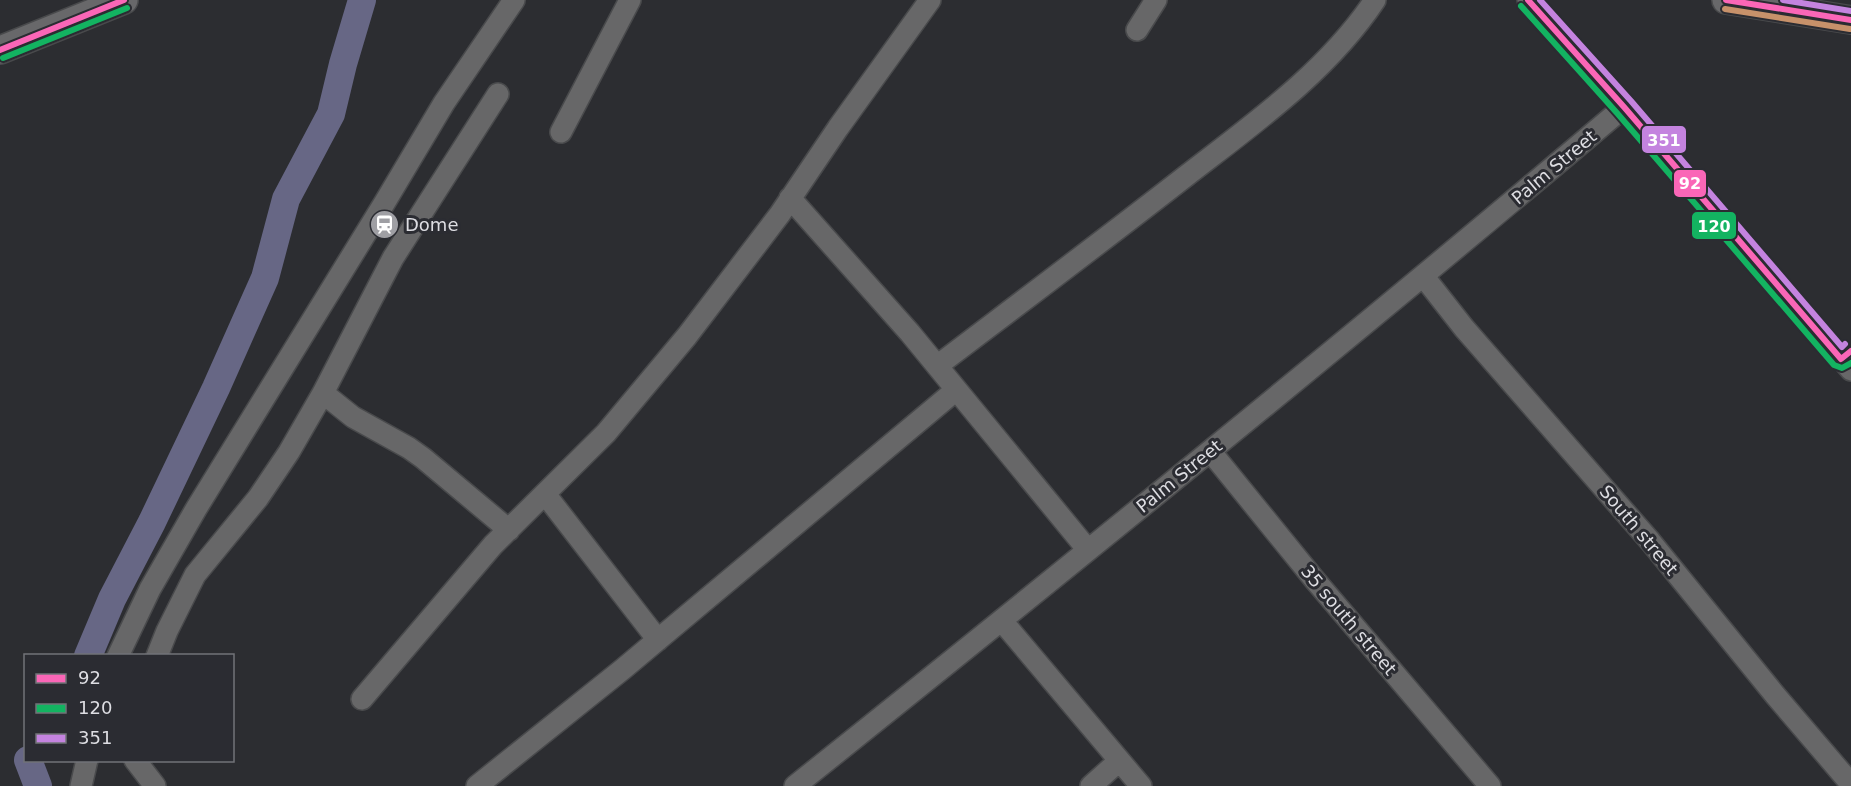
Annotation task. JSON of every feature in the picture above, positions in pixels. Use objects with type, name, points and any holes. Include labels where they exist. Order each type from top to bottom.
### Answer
[{"type":"main road","points":[[0,50],[124,0]]},
{"type":"main road","points":[[1726,0],[1851,20]]},
{"type":"street","points":[[119,654],[150,589],[196,509],[444,103],[514,0]]},
{"type":"street","points":[[561,132],[630,0]]},
{"type":"street","points":[[362,699],[493,545],[614,425],[687,336],[790,198],[930,0]]},
{"type":"street","points":[[1137,30],[1156,0]]},
{"type":"street","points":[[937,366],[1153,202],[1305,80],[1360,22],[1375,0]]},
{"type":"street","points":[[1528,0],[1848,360]]},
{"type":"street","points":[[158,654],[195,575],[258,498],[289,452],[323,393],[393,258],[498,94]]},
{"type":"street","name":"Palm Street","points":[[795,786],[1211,452],[1424,277],[1624,107]]},
{"type":"street","points":[[790,198],[910,333],[1088,550]]},
{"type":"street","name":"South street","points":[[1424,277],[1464,328],[1650,541],[1775,695],[1851,784]]},
{"type":"street","points":[[477,786],[658,640],[956,390]]},
{"type":"street","points":[[323,393],[353,417],[423,458],[509,530]]},
{"type":"street","name":"35 south street","points":[[1211,452],[1314,579],[1490,786]]},
{"type":"street","points":[[545,494],[658,640]]},
{"type":"street","points":[[1002,621],[1142,786]]},
{"type":"street","points":[[1091,786],[1119,761]]},
{"type":"street","points":[[81,786],[87,762]]},
{"type":"street","points":[[137,762],[155,786]]},
{"type":"waterway","points":[[89,654],[112,599],[152,522],[216,388],[265,278],[286,199],[331,114],[362,0]]},
{"type":"waterway","points":[[29,762],[38,786]]},
{"type":"transit line","name":"92","points":[[0,50],[124,0]]},
{"type":"transit line","name":"92","points":[[1528,0],[1624,107],[1841,359],[1851,351]]},
{"type":"transit line","name":"351","points":[[1540,0],[1631,101],[1842,347],[1845,344]]},
{"type":"transit line","name":"92","points":[[1726,0],[1851,20]]},
{"type":"transit line","name":"351","points":[[1783,0],[1851,11]]},
{"type":"transit line","name":"120","points":[[1521,6],[1617,113],[1834,365],[1842,368],[1851,363]]},
{"type":"transit line","name":"120","points":[[3,58],[127,8]]},
{"type":"transit line","points":[[1725,9],[1850,29]]},
{"type":"place","name":"Dome","points":[[384,224]]}]
